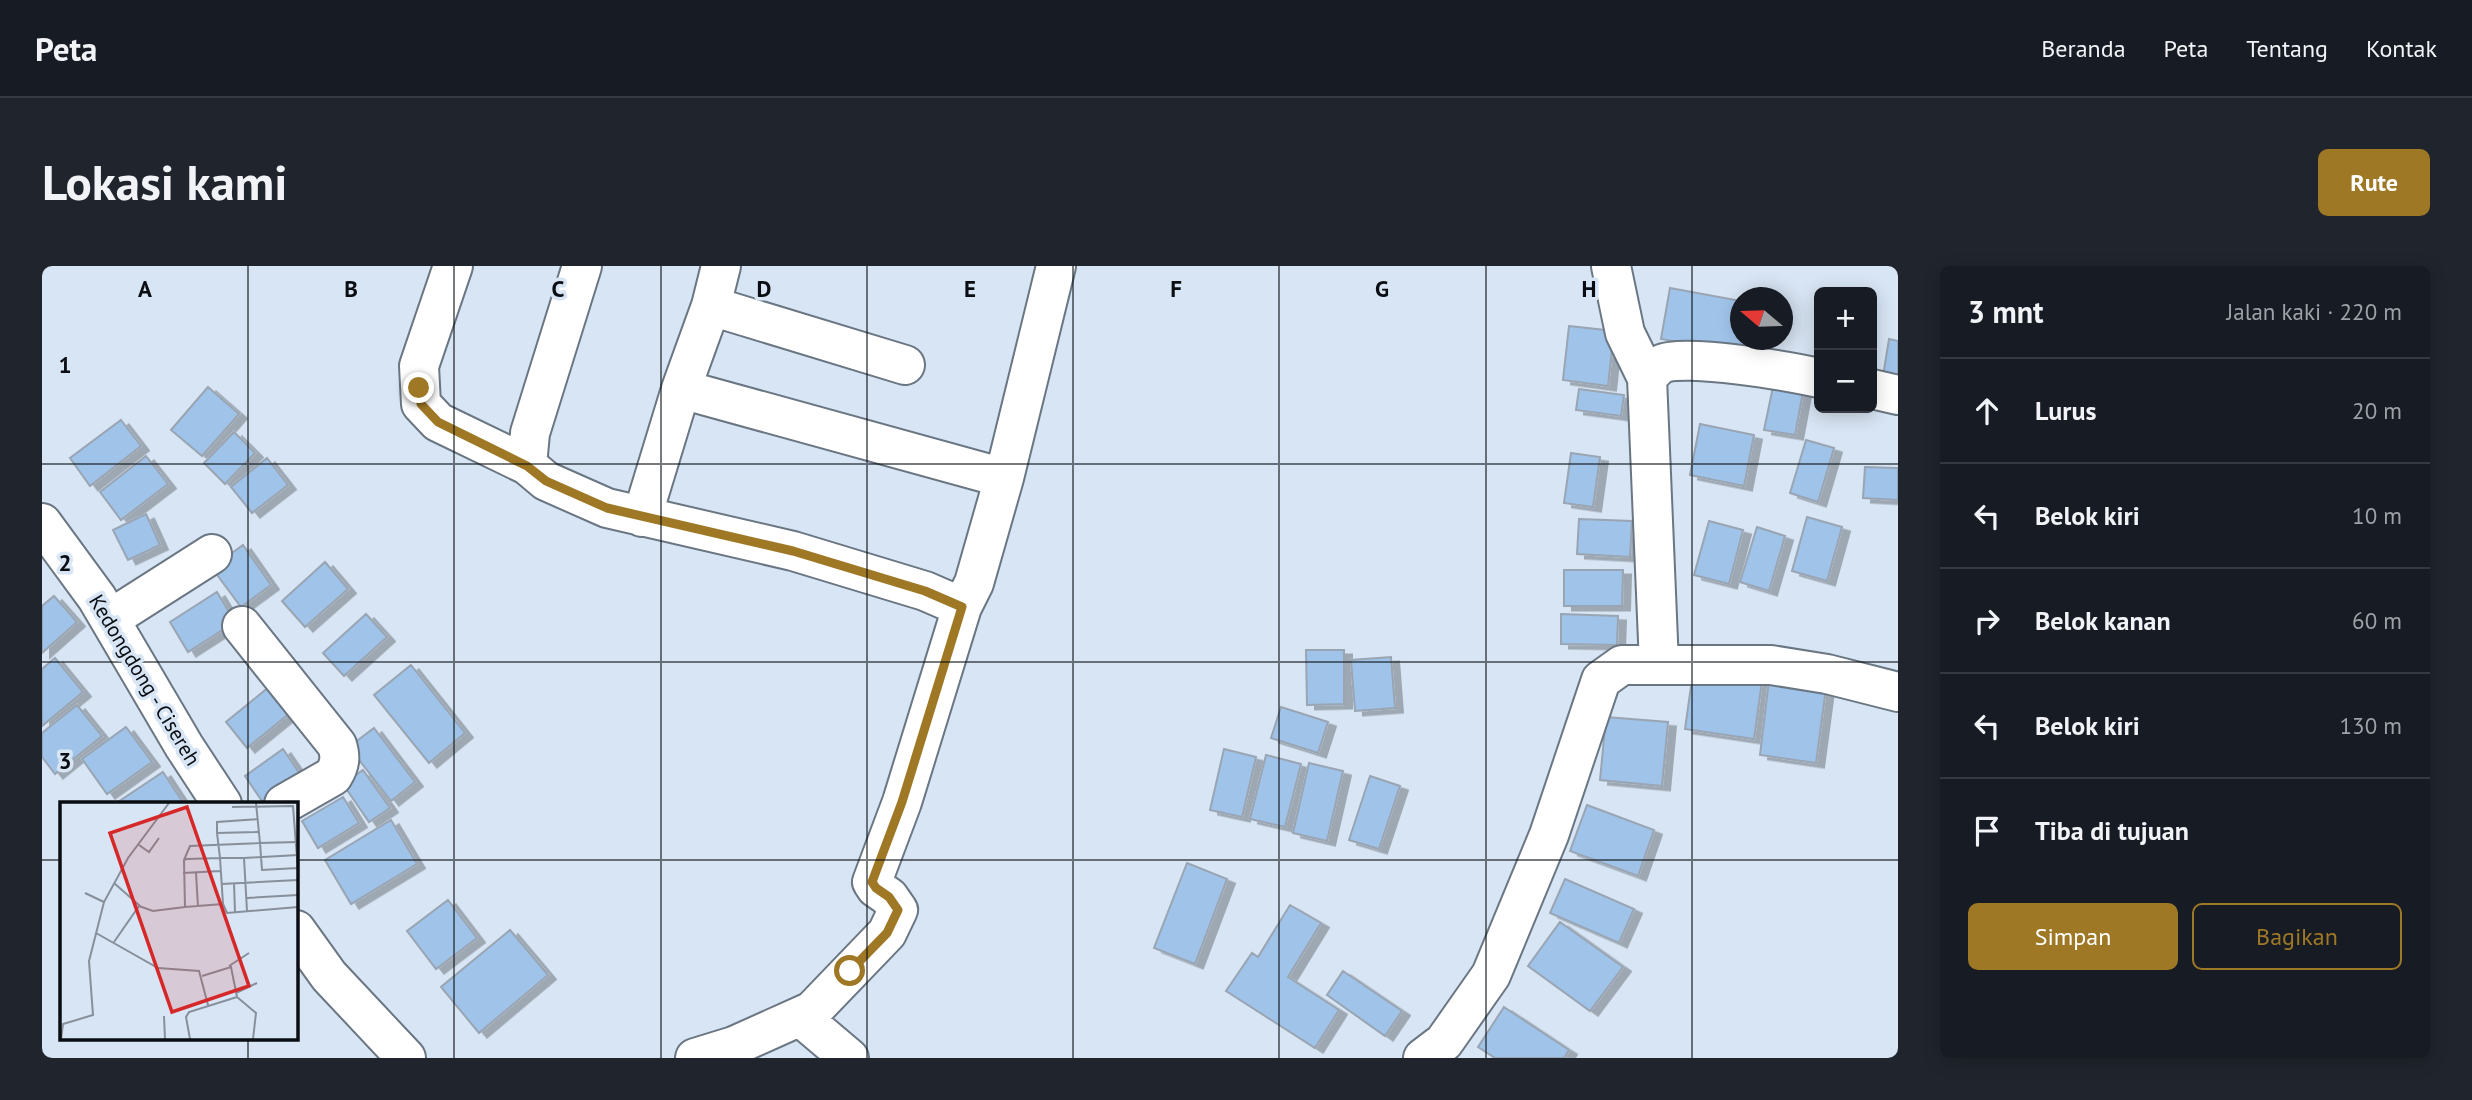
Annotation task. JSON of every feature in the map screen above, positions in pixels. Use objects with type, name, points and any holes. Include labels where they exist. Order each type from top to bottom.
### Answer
[{"type":"street","points":[[453,266],[419,366],[421,404],[438,422],[527,466],[546,481],[607,508],[793,551],[925,591],[962,607]]},
{"type":"street","points":[[527,466],[530,433],[582,266]]},
{"type":"street","points":[[642,517],[681,389],[711,306],[721,266]]},
{"type":"street","points":[[695,1058],[734,1046],[812,1012],[887,933],[898,910],[889,897],[872,882],[902,802],[962,607],[974,583],[1056,266]]},
{"type":"street","points":[[1611,266],[1625,332],[1647,379],[1658,665]]},
{"type":"street","points":[[711,306],[905,365]]},
{"type":"street","points":[[1647,379],[1663,363],[1678,362],[1713,362],[1814,377]]},
{"type":"street","points":[[681,389],[1003,478]]},
{"type":"street","points":[[1877,390],[1898,395]]},
{"type":"street","name":"Kedongdong - Cisereh","points":[[42,523],[110,619],[184,746],[221,802]]},
{"type":"street","points":[[110,619],[212,554]]},
{"type":"street","points":[[242,626],[337,745],[340,757],[333,776],[288,802]]},
{"type":"street","points":[[1423,1058],[1444,1042],[1491,975],[1549,835],[1601,680],[1622,665],[1771,664],[1898,692]]},
{"type":"street","points":[[298,933],[329,976],[406,1058]]},
{"type":"street","points":[[812,1012],[810,1026],[849,1058]]},
{"type":"building","points":[[1670,288],[1730,299],[1730,350],[1744,350],[1743,354],[1661,339]]},
{"type":"building","points":[[1569,326],[1614,331],[1608,386],[1563,380]]},
{"type":"building","points":[[1889,339],[1898,341],[1898,385],[1882,382]]},
{"type":"building","points":[[208,387],[239,414],[202,456],[171,430]]},
{"type":"building","points":[[1773,387],[1803,392],[1795,435],[1764,430]]},
{"type":"building","points":[[1579,389],[1624,395],[1621,416],[1576,410]]},
{"type":"building","points":[[121,420],[141,446],[90,486],[70,458]]},
{"type":"building","points":[[1700,424],[1754,435],[1744,486],[1690,475]]},
{"type":"building","points":[[234,432],[255,453],[225,484],[204,463]]},
{"type":"building","points":[[1806,440],[1834,448],[1818,502],[1790,493]]},
{"type":"building","points":[[1571,453],[1600,457],[1593,507],[1564,503]]},
{"type":"building","points":[[146,456],[168,484],[121,520],[100,492]]},
{"type":"building","points":[[267,458],[288,485],[252,513],[231,487]]},
{"type":"building","points":[[1865,467],[1898,468],[1898,500],[1863,498]]},
{"type":"building","points":[[146,514],[160,545],[128,560],[113,530]]},
{"type":"building","points":[[1807,517],[1842,527],[1827,581],[1792,571]]},
{"type":"building","points":[[1579,519],[1632,521],[1630,557],[1577,554]]},
{"type":"building","points":[[1709,521],[1743,530],[1729,584],[1694,575]]},
{"type":"building","points":[[1757,527],[1785,536],[1769,591],[1740,582]]},
{"type":"building","points":[[243,545],[271,585],[241,607],[212,568]]},
{"type":"building","points":[[325,562],[348,589],[305,627],[282,601]]},
{"type":"building","points":[[1564,570],[1623,570],[1622,606],[1564,606]]},
{"type":"building","points":[[217,592],[235,622],[188,652],[170,622]]},
{"type":"building","points":[[54,596],[77,622],[42,653],[42,606]]},
{"type":"building","points":[[366,614],[387,637],[344,676],[323,653]]},
{"type":"building","points":[[1561,614],[1618,616],[1617,645],[1561,644]]},
{"type":"building","points":[[1306,650],[1344,650],[1344,704],[1307,705]]},
{"type":"building","points":[[1391,657],[1395,708],[1355,711],[1351,660]]},
{"type":"building","points":[[55,658],[83,692],[42,726],[42,669]]},
{"type":"building","points":[[411,665],[465,733],[429,763],[374,695]]},
{"type":"building","points":[[1693,672],[1762,681],[1754,739],[1685,729]]},
{"type":"building","points":[[1769,680],[1826,688],[1816,763],[1760,755]]},
{"type":"building","points":[[269,687],[290,713],[247,748],[226,722]]},
{"type":"building","points":[[77,705],[102,736],[55,774],[42,757],[42,733]]},
{"type":"building","points":[[1281,707],[1328,722],[1318,753],[1271,738]]},
{"type":"building","points":[[1606,717],[1668,722],[1662,786],[1600,780]]},
{"type":"building","points":[[126,727],[152,762],[107,794],[82,759]]},
{"type":"building","points":[[374,728],[415,782],[391,801],[349,747]]},
{"type":"building","points":[[283,749],[302,777],[267,802],[263,802],[245,776]]},
{"type":"building","points":[[1224,749],[1256,757],[1242,817],[1210,810]]},
{"type":"building","points":[[1266,755],[1301,764],[1285,827],[1250,819]]},
{"type":"building","points":[[1309,763],[1343,771],[1327,841],[1293,833]]},
{"type":"building","points":[[363,770],[390,808],[369,822],[343,784]]},
{"type":"building","points":[[163,772],[183,802],[118,802]]},
{"type":"building","points":[[1370,776],[1400,786],[1379,849],[1349,840]]},
{"type":"building","points":[[343,797],[359,823],[318,848],[302,821]]},
{"type":"building","points":[[1587,805],[1654,830],[1638,876],[1570,851]]},
{"type":"building","points":[[391,820],[417,864],[351,904],[325,860]]},
{"type":"building","points":[[1187,863],[1227,879],[1195,964],[1154,948]]},
{"type":"building","points":[[1565,879],[1634,909],[1619,943],[1550,913]]},
{"type":"building","points":[[448,900],[477,938],[436,969],[407,931]]},
{"type":"building","points":[[1290,905],[1321,923],[1288,977],[1339,1010],[1315,1048],[1226,991],[1252,953],[1258,957]]},
{"type":"building","points":[[1560,922],[1623,967],[1590,1011],[1528,966]]},
{"type":"building","points":[[510,930],[548,975],[479,1033],[441,987]]},
{"type":"building","points":[[1343,971],[1402,1011],[1385,1036],[1327,995]]},
{"type":"building","points":[[1504,1007],[1569,1050],[1564,1058],[1495,1058],[1478,1047]]},
{"type":"route","points":[[419,388],[421,404],[438,422],[527,466],[546,481],[607,508],[793,551],[925,591],[962,607],[902,802],[872,882],[889,897],[898,910],[887,933],[850,971]]}]
